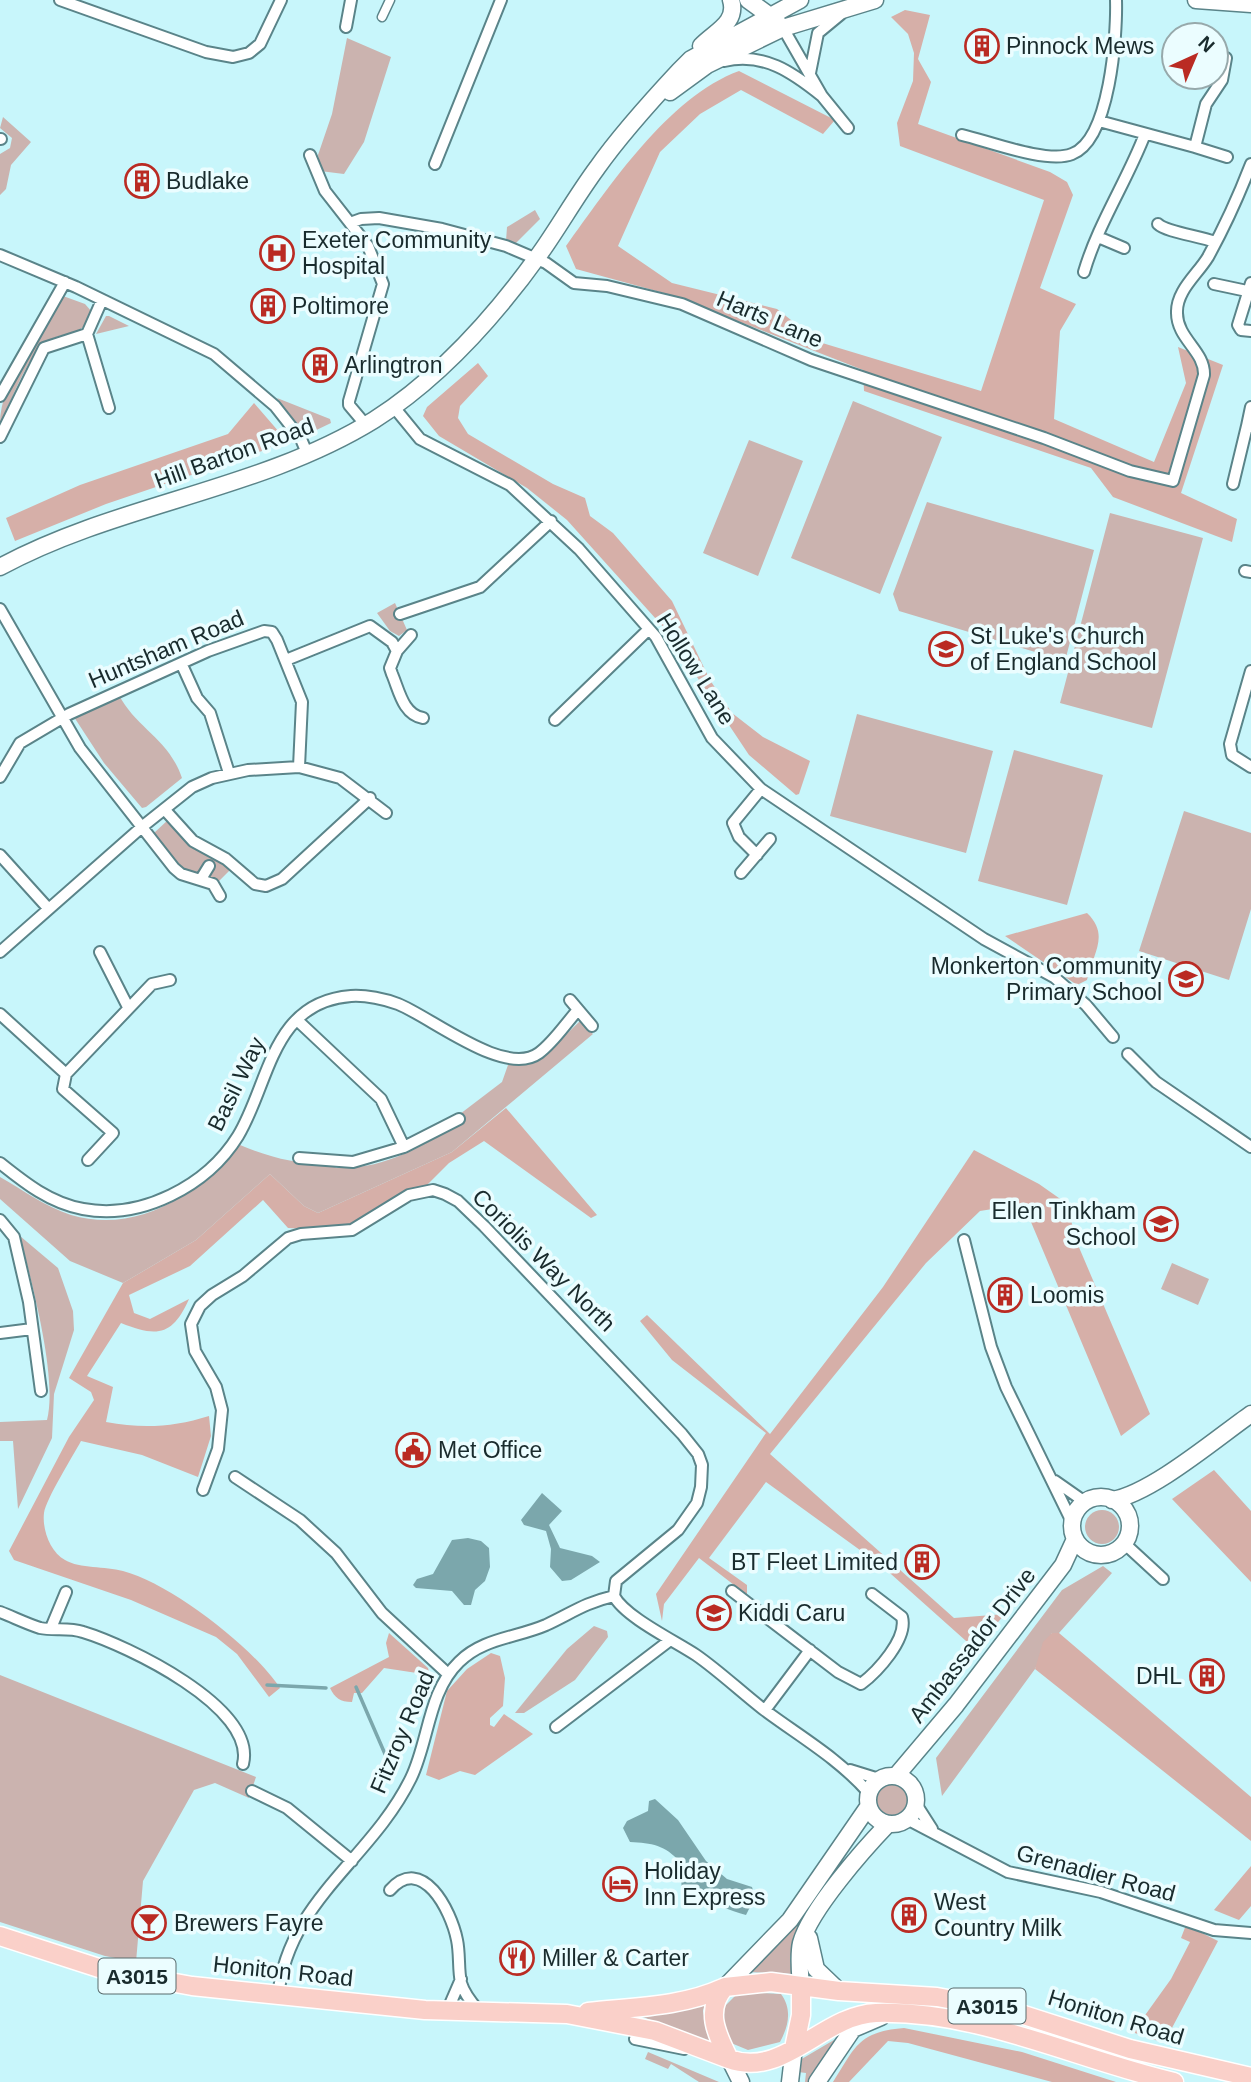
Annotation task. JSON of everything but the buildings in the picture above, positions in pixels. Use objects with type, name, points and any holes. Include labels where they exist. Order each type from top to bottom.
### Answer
[{"type":"main road","points":[[691,59],[704,43],[725,26],[733,9],[731,0]]},
{"type":"main road","points":[[748,0],[776,8],[783,28]]},
{"type":"main road","name":"Hill Barton Road","points":[[0,567],[96,525],[307,453],[365,424],[424,385],[460,349],[536,259],[598,166],[691,59],[776,8],[800,0]]},
{"type":"main road","name":"Hill Barton Road","points":[[643,113],[707,65],[783,28],[875,0]]},
{"type":"main road","points":[[1196,0],[1251,4]]},
{"type":"main road","points":[[1112,1500],[1129,1518],[1130,1529],[1125,1544],[1107,1555],[1090,1553],[1075,1539],[1072,1522],[1085,1502],[1096,1498],[1112,1500],[1127,1496],[1154,1481],[1251,1414]]},
{"type":"main road","points":[[1129,1518],[1154,1481]]},
{"type":"main road","name":"Ambassador Drive","points":[[903,1780],[917,1754],[1063,1565],[1075,1539]]},
{"type":"main road","name":"Ambassador Drive","points":[[1063,1565],[1090,1553]]},
{"type":"main road","points":[[741,2082],[713,2020],[713,2009],[724,1987],[790,1920],[872,1793],[903,1780],[915,1793],[916,1804],[907,1819],[888,1824],[829,1895],[801,1943],[801,2015],[790,2082]]},
{"type":"main road","points":[[872,1793],[876,1819],[888,1824]]},
{"type":"main road","points":[[808,1928],[810,1953],[816,1969],[839,1991]]},
{"type":"main road","name":"Honiton Road","points":[[0,1936],[105,1970],[278,1997],[567,2014],[655,2031],[729,2059]]},
{"type":"main road","points":[[724,1987],[756,1982],[801,1986]]},
{"type":"main road","name":"Honiton Road","points":[[801,1986],[937,1997],[1009,2010],[1130,2049],[1251,2077]]},
{"type":"main road","name":"Honiton Road","points":[[567,2014],[673,2003],[701,1998],[724,1987]]},
{"type":"main road","points":[[817,2082],[853,2029],[901,2012]]},
{"type":"main road","name":"Honiton Road","points":[[794,2048],[814,2036],[868,2014],[901,2012],[957,2019],[1174,2082]]},
{"type":"main road","points":[[729,2059],[743,2064],[778,2059],[794,2048]]},
{"type":"street","points":[[60,0],[206,52],[233,57],[249,53],[260,44],[281,0]]},
{"type":"street","points":[[346,27],[351,0]]},
{"type":"street","points":[[382,17],[390,0]]},
{"type":"street","points":[[435,164],[501,0]]},
{"type":"street","points":[[962,135],[1017,149],[1064,156],[1083,148],[1098,121],[1114,56],[1116,0]]},
{"type":"street","points":[[810,73],[818,33],[848,9]]},
{"type":"street","points":[[783,28],[822,96],[848,128]]},
{"type":"street","points":[[707,65],[730,59],[780,65],[822,96]]},
{"type":"street","points":[[1195,147],[1206,104],[1215,91]]},
{"type":"street","points":[[1098,121],[1227,157]]},
{"type":"street","points":[[1084,272],[1145,134]]},
{"type":"street","points":[[310,155],[325,191],[376,261],[383,284],[349,405],[365,424]]},
{"type":"street","points":[[1158,224],[1169,232],[1183,231],[1215,242],[1251,164]]},
{"type":"street","name":"Harts Lane","points":[[350,223],[379,218],[442,229],[506,246],[536,259],[574,284],[607,286],[682,304],[811,360],[1044,438],[1130,471],[1173,481],[1204,375],[1201,359],[1187,343],[1180,327],[1177,307],[1185,288],[1200,270],[1215,242]]},
{"type":"street","points":[[1098,237],[1124,248]]},
{"type":"street","points":[[0,255],[65,282],[214,354],[275,406],[301,439],[307,453]]},
{"type":"street","points":[[0,396],[44,314],[65,282]]},
{"type":"street","points":[[1214,284],[1249,287],[1238,325],[1241,330],[1251,331]]},
{"type":"street","points":[[102,300],[87,334],[109,408]]},
{"type":"street","points":[[0,437],[44,348],[87,334]]},
{"type":"street","name":"Hollow Lane","points":[[393,406],[420,439],[510,485],[551,521],[649,629],[712,738],[761,789],[984,939],[1054,977],[1086,1005],[1113,1037]]},
{"type":"street","points":[[1233,484],[1249,427],[1251,407]]},
{"type":"street","points":[[400,614],[480,587],[551,521]]},
{"type":"street","points":[[0,609],[94,767],[174,868],[181,874],[213,884],[220,897]]},
{"type":"street","points":[[286,660],[370,626],[392,642],[397,651]]},
{"type":"street","points":[[555,720],[649,629]]},
{"type":"street","name":"Huntsham Road","points":[[0,777],[20,743],[63,718],[101,697],[182,665],[208,651],[264,631],[272,632],[286,660],[304,713],[299,767]]},
{"type":"street","points":[[411,635],[397,651],[390,668],[406,707],[414,716],[423,718]]},
{"type":"street","points":[[182,665],[197,698],[210,713],[229,773]]},
{"type":"street","points":[[1251,671],[1230,744],[1232,755],[1251,767]]},
{"type":"street","points":[[0,952],[47,907],[192,787],[229,773],[299,767],[340,778],[370,798],[386,813]]},
{"type":"street","points":[[757,855],[739,837],[733,823],[761,789]]},
{"type":"street","points":[[165,810],[193,841],[226,859],[255,884],[266,886],[282,879],[370,798]]},
{"type":"street","points":[[741,873],[770,839]]},
{"type":"street","points":[[0,855],[47,907]]},
{"type":"street","points":[[201,880],[209,866]]},
{"type":"street","points":[[100,952],[128,1007]]},
{"type":"street","points":[[88,1160],[113,1133],[63,1089],[66,1074],[152,984],[170,980]]},
{"type":"street","name":"Basil Way","points":[[0,1163],[29,1186],[83,1209],[132,1209],[172,1195],[206,1171],[238,1136],[278,1042],[298,1020],[321,1004],[351,996],[379,999],[405,1007],[496,1056],[520,1058],[539,1053],[578,1010]]},
{"type":"street","points":[[570,1000],[592,1026]]},
{"type":"street","points":[[0,1014],[66,1074]]},
{"type":"street","points":[[298,1020],[381,1099],[404,1147]]},
{"type":"street","points":[[1128,1054],[1176,1096],[1251,1147]]},
{"type":"street","points":[[299,1157],[353,1162],[404,1147],[460,1119]]},
{"type":"street","name":"Coriolis Way North","points":[[204,1490],[218,1448],[223,1420],[216,1387],[192,1338],[191,1324],[200,1306],[289,1238],[300,1234],[352,1230],[409,1195],[433,1189],[458,1201],[484,1226],[602,1348],[698,1454],[703,1473],[700,1492],[692,1511],[678,1530],[616,1581],[614,1596]]},
{"type":"street","points":[[0,1220],[14,1237],[41,1391]]},
{"type":"street","points":[[964,1240],[992,1347],[1006,1387],[1072,1522]]},
{"type":"street","points":[[0,1333],[32,1329]]},
{"type":"street","points":[[235,1477],[300,1520],[335,1553],[383,1613],[447,1674]]},
{"type":"street","points":[[1053,1479],[1085,1502]]},
{"type":"street","points":[[1125,1544],[1163,1579]]},
{"type":"street","points":[[732,1591],[855,1683],[861,1684],[900,1636],[904,1623],[902,1617],[872,1594]]},
{"type":"street","points":[[51,1628],[66,1592]]},
{"type":"street","points":[[614,1596],[622,1608],[669,1641],[696,1655],[765,1710],[848,1769],[872,1793]]},
{"type":"street","name":"Fitzroy Road","points":[[278,1997],[281,1967],[304,1918],[387,1818],[412,1777],[447,1674],[460,1660],[484,1645],[543,1626],[580,1605],[614,1596]]},
{"type":"street","points":[[0,1612],[39,1628],[81,1631],[122,1646],[155,1663],[227,1716],[245,1749],[243,1764]]},
{"type":"street","points":[[556,1727],[669,1641]]},
{"type":"street","points":[[765,1710],[810,1650]]},
{"type":"street","points":[[848,1769],[872,1793]]},
{"type":"street","points":[[252,1791],[287,1808],[352,1861]]},
{"type":"street","name":"Grenadier Road","points":[[916,1804],[937,1834]]},
{"type":"street","name":"Grenadier Road","points":[[907,1819],[1007,1872],[1101,1892],[1214,1930],[1251,1933]]},
{"type":"street","points":[[390,1890],[404,1878],[412,1876],[425,1881],[447,1912],[456,1936],[461,1979],[467,1996],[478,2010]]},
{"type":"street","points":[[448,2009],[461,1979]]},
{"type":"street","name":"Honiton Road","points":[[635,2039],[711,2053]]},
{"type":"shaded area","points":[[905,10],[930,15],[918,59],[931,82],[918,124],[1050,172],[1067,182],[1073,195],[1040,288],[1076,304],[1060,331],[1054,419],[1154,462],[1186,383],[1178,347],[1223,365],[1181,493],[1237,519],[1232,542],[1113,497],[1091,468],[864,391],[863,370],[671,295],[576,269],[566,246],[642,146],[688,101],[739,71],[835,120],[823,134],[741,90],[700,114],[660,152],[618,246],[672,283],[777,309],[819,342],[981,391],[1044,200],[900,146],[897,123],[913,81],[914,53],[908,34],[891,17]]},
{"type":"shaded area","points":[[347,38],[391,57],[364,142],[344,174],[320,171],[318,155],[332,114]]},
{"type":"shaded area","points":[[3,117],[31,142],[11,165],[6,189],[0,195],[0,154],[10,148],[12,138],[0,128]]},
{"type":"shaded area","points":[[535,210],[540,219],[515,244],[506,241],[507,227]]},
{"type":"shaded area","points":[[63,296],[85,304],[92,312],[77,331],[52,339],[39,349],[26,369],[0,424],[2,407],[14,374]]},
{"type":"shaded area","points":[[106,316],[109,316],[129,326],[96,334]]},
{"type":"shaded area","points":[[478,363],[488,376],[460,406],[458,418],[468,434],[553,484],[585,498],[590,516],[613,533],[672,601],[710,680],[732,713],[763,737],[810,761],[799,794],[796,795],[749,755],[665,629],[567,520],[527,488],[439,436],[423,416],[427,407]]},
{"type":"shaded area","points":[[277,398],[330,419],[331,423],[306,435]]},
{"type":"shaded area","points":[[853,401],[942,437],[880,594],[791,558]]},
{"type":"shaded area","points":[[254,403],[286,440],[262,451],[106,504],[15,541],[6,518],[80,485],[228,434]]},
{"type":"shaded area","points":[[749,440],[803,461],[758,576],[703,553]]},
{"type":"shaded area","points":[[927,502],[1094,550],[1065,661],[899,611],[893,594]]},
{"type":"shaded area","points":[[1110,513],[1203,538],[1152,728],[1060,703]]},
{"type":"shaded area","points":[[395,603],[407,630],[399,636],[390,631],[377,613]]},
{"type":"shaded area","points":[[119,695],[134,716],[169,753],[182,778],[142,808],[104,763],[74,717]]},
{"type":"shaded area","points":[[857,714],[993,751],[966,853],[830,816]]},
{"type":"shaded area","points":[[1014,750],[1103,775],[1067,905],[978,881]]},
{"type":"shaded area","points":[[1184,811],[1251,833],[1251,909],[1229,980],[1139,951]]},
{"type":"shaded area","points":[[169,819],[197,849],[223,861],[231,869],[217,883],[181,870],[154,833]]},
{"type":"shaded area","points":[[1087,913],[1098,929],[1098,945],[1087,980],[1077,985],[1005,936]]},
{"type":"shaded area","points":[[580,1021],[593,1034],[452,1152],[318,1213],[304,1206],[270,1174],[196,1240],[123,1283],[70,1261],[0,1199],[0,1177],[62,1212],[96,1220],[120,1219],[143,1214],[186,1194],[224,1163],[240,1145],[286,1160],[333,1164],[336,1168],[353,1168],[387,1161],[433,1139],[462,1121],[460,1114],[502,1082],[508,1065],[527,1065],[547,1053]]},
{"type":"shaded area","points":[[506,1108],[597,1215],[591,1218],[484,1141],[449,1163],[421,1191],[340,1231],[288,1228],[263,1200],[190,1266],[129,1295],[134,1313],[150,1319],[189,1299],[177,1320],[163,1330],[145,1331],[121,1323],[87,1376],[113,1387],[106,1422],[158,1426],[209,1416],[211,1436],[198,1477],[142,1455],[81,1441],[54,1488],[44,1513],[44,1526],[51,1546],[71,1563],[123,1571],[142,1578],[186,1602],[251,1654],[280,1688],[269,1697],[237,1654],[216,1637],[131,1600],[14,1560],[9,1551],[69,1437],[94,1400],[91,1392],[69,1378],[123,1283],[196,1240],[270,1174],[304,1206],[318,1213],[452,1152]]},
{"type":"shaded area","points":[[974,1150],[1039,1184],[1066,1203],[1078,1245],[1150,1414],[1121,1436],[1031,1222],[1022,1213],[1005,1207],[980,1211],[926,1263],[770,1454],[954,1618],[1005,1614],[975,1649],[882,1566],[766,1482],[709,1558],[747,1585],[747,1595],[699,1558],[664,1604],[662,1621],[656,1594],[766,1433],[672,1360],[640,1321],[647,1315],[770,1434],[883,1287]]},
{"type":"shaded area","points":[[20,1236],[58,1268],[73,1311],[74,1330],[54,1394],[52,1438],[18,1509],[13,1441],[0,1441],[0,1422],[47,1420],[49,1402],[49,1379],[42,1329]]},
{"type":"shaded area","points":[[1172,1263],[1209,1279],[1198,1305],[1161,1289]]},
{"type":"shaded area","points":[[1214,1470],[1251,1511],[1251,1582],[1172,1499]]},
{"type":"shaded area","points":[[1102,1510],[1114,1515],[1119,1527],[1114,1539],[1102,1544],[1090,1539],[1085,1527],[1090,1515]]},
{"type":"shaded area","points":[[1103,1566],[1112,1573],[1059,1633],[1052,1633],[1035,1669],[942,1796],[936,1758],[1062,1590]]},
{"type":"shaded area","points":[[594,1626],[607,1631],[608,1637],[575,1680],[524,1713],[515,1713],[567,1649]]},
{"type":"shaded area","points":[[389,1633],[428,1668],[430,1675],[384,1668],[362,1693],[354,1693],[352,1702],[338,1699],[330,1688],[389,1657],[386,1643]]},
{"type":"shaded area","points":[[1052,1633],[1059,1633],[1251,1797],[1251,1841],[1035,1669],[1043,1642]]},
{"type":"shaded area","points":[[491,1653],[500,1656],[505,1678],[503,1706],[490,1718],[490,1725],[494,1727],[504,1714],[533,1734],[475,1775],[460,1771],[439,1780],[426,1775],[447,1691],[467,1669]]},
{"type":"shaded area","points":[[0,1675],[256,1777],[249,1798],[215,1783],[194,1790],[143,1881],[136,1962],[105,1956],[0,1922]]},
{"type":"shaded area","points":[[892,1784],[903,1789],[908,1800],[903,1811],[892,1816],[881,1811],[876,1800],[881,1789]]},
{"type":"shaded area","points":[[1251,1866],[1251,1906],[1239,1920],[1214,1910]]},
{"type":"shaded area","points":[[802,1916],[790,1958],[792,1974],[749,1972]]},
{"type":"shaded area","points":[[1186,1925],[1218,1941],[1164,2043],[1129,2031],[1129,2026],[1138,2025],[1171,1979],[1190,1942],[1181,1938]]},
{"type":"shaded area","points":[[739,1992],[781,1994],[787,2005],[788,2017],[780,2042],[748,2050],[731,2043],[723,2025],[723,2008]]},
{"type":"shaded area","points":[[705,2004],[703,2011],[710,2042],[640,2016],[641,2013],[668,2013]]},
{"type":"shaded area","points":[[904,2028],[1022,2052],[1116,2082],[1052,2082],[908,2043],[888,2041],[849,2082],[833,2082],[853,2050],[867,2037]]},
{"type":"shaded area","points":[[839,2037],[813,2082],[805,2082],[806,2073],[798,2072],[800,2060]]},
{"type":"shaded area","points":[[648,2052],[719,2082],[699,2082],[671,2064],[668,2069],[645,2059]]},
{"type":"water","points":[[542,1493],[562,1511],[549,1525],[560,1548],[592,1556],[600,1562],[571,1580],[562,1581],[550,1567],[551,1549],[546,1531],[524,1525],[521,1520]]},
{"type":"water","points":[[468,1538],[481,1541],[489,1548],[490,1567],[485,1581],[475,1590],[471,1605],[464,1605],[452,1591],[416,1588],[413,1585],[417,1579],[433,1574],[452,1540]]},
{"type":"water","points":[[655,1799],[678,1820],[706,1861],[727,1879],[752,1887],[755,1897],[746,1915],[714,1904],[694,1901],[682,1892],[680,1862],[674,1856],[658,1846],[630,1842],[623,1828],[627,1821],[648,1811],[649,1801]]},
{"type":"waterway","points":[[267,1685],[326,1688]]},
{"type":"waterway","points":[[356,1687],[385,1754]]},
{"type":"place","name":"Pinnock Mews","points":[[982,46]]},
{"type":"place","name":"Budlake","points":[[142,181]]},
{"type":"place","name":"Exeter Community Hospital","points":[[277,253]]},
{"type":"place","name":"Poltimore","points":[[268,306]]},
{"type":"place","name":"Arlingtron","points":[[320,365]]},
{"type":"place","name":"St Luke's Church of England School","points":[[946,649]]},
{"type":"place","name":"Monkerton Community Primary School","points":[[1186,979]]},
{"type":"place","name":"Ellen Tinkham School","points":[[1161,1224]]},
{"type":"place","name":"Loomis","points":[[1005,1295]]},
{"type":"place","name":"Met Office","points":[[413,1450]]},
{"type":"place","name":"BT Fleet Limited","points":[[922,1562]]},
{"type":"place","name":"Kiddi Caru","points":[[714,1613]]},
{"type":"place","name":"DHL","points":[[1207,1676]]},
{"type":"place","name":"Holiday Inn Express","points":[[620,1884]]},
{"type":"place","name":"West Country Milk","points":[[909,1915]]},
{"type":"place","name":"Brewers Fayre","points":[[149,1923]]},
{"type":"place","name":"Miller & Carter","points":[[517,1958]]}]
